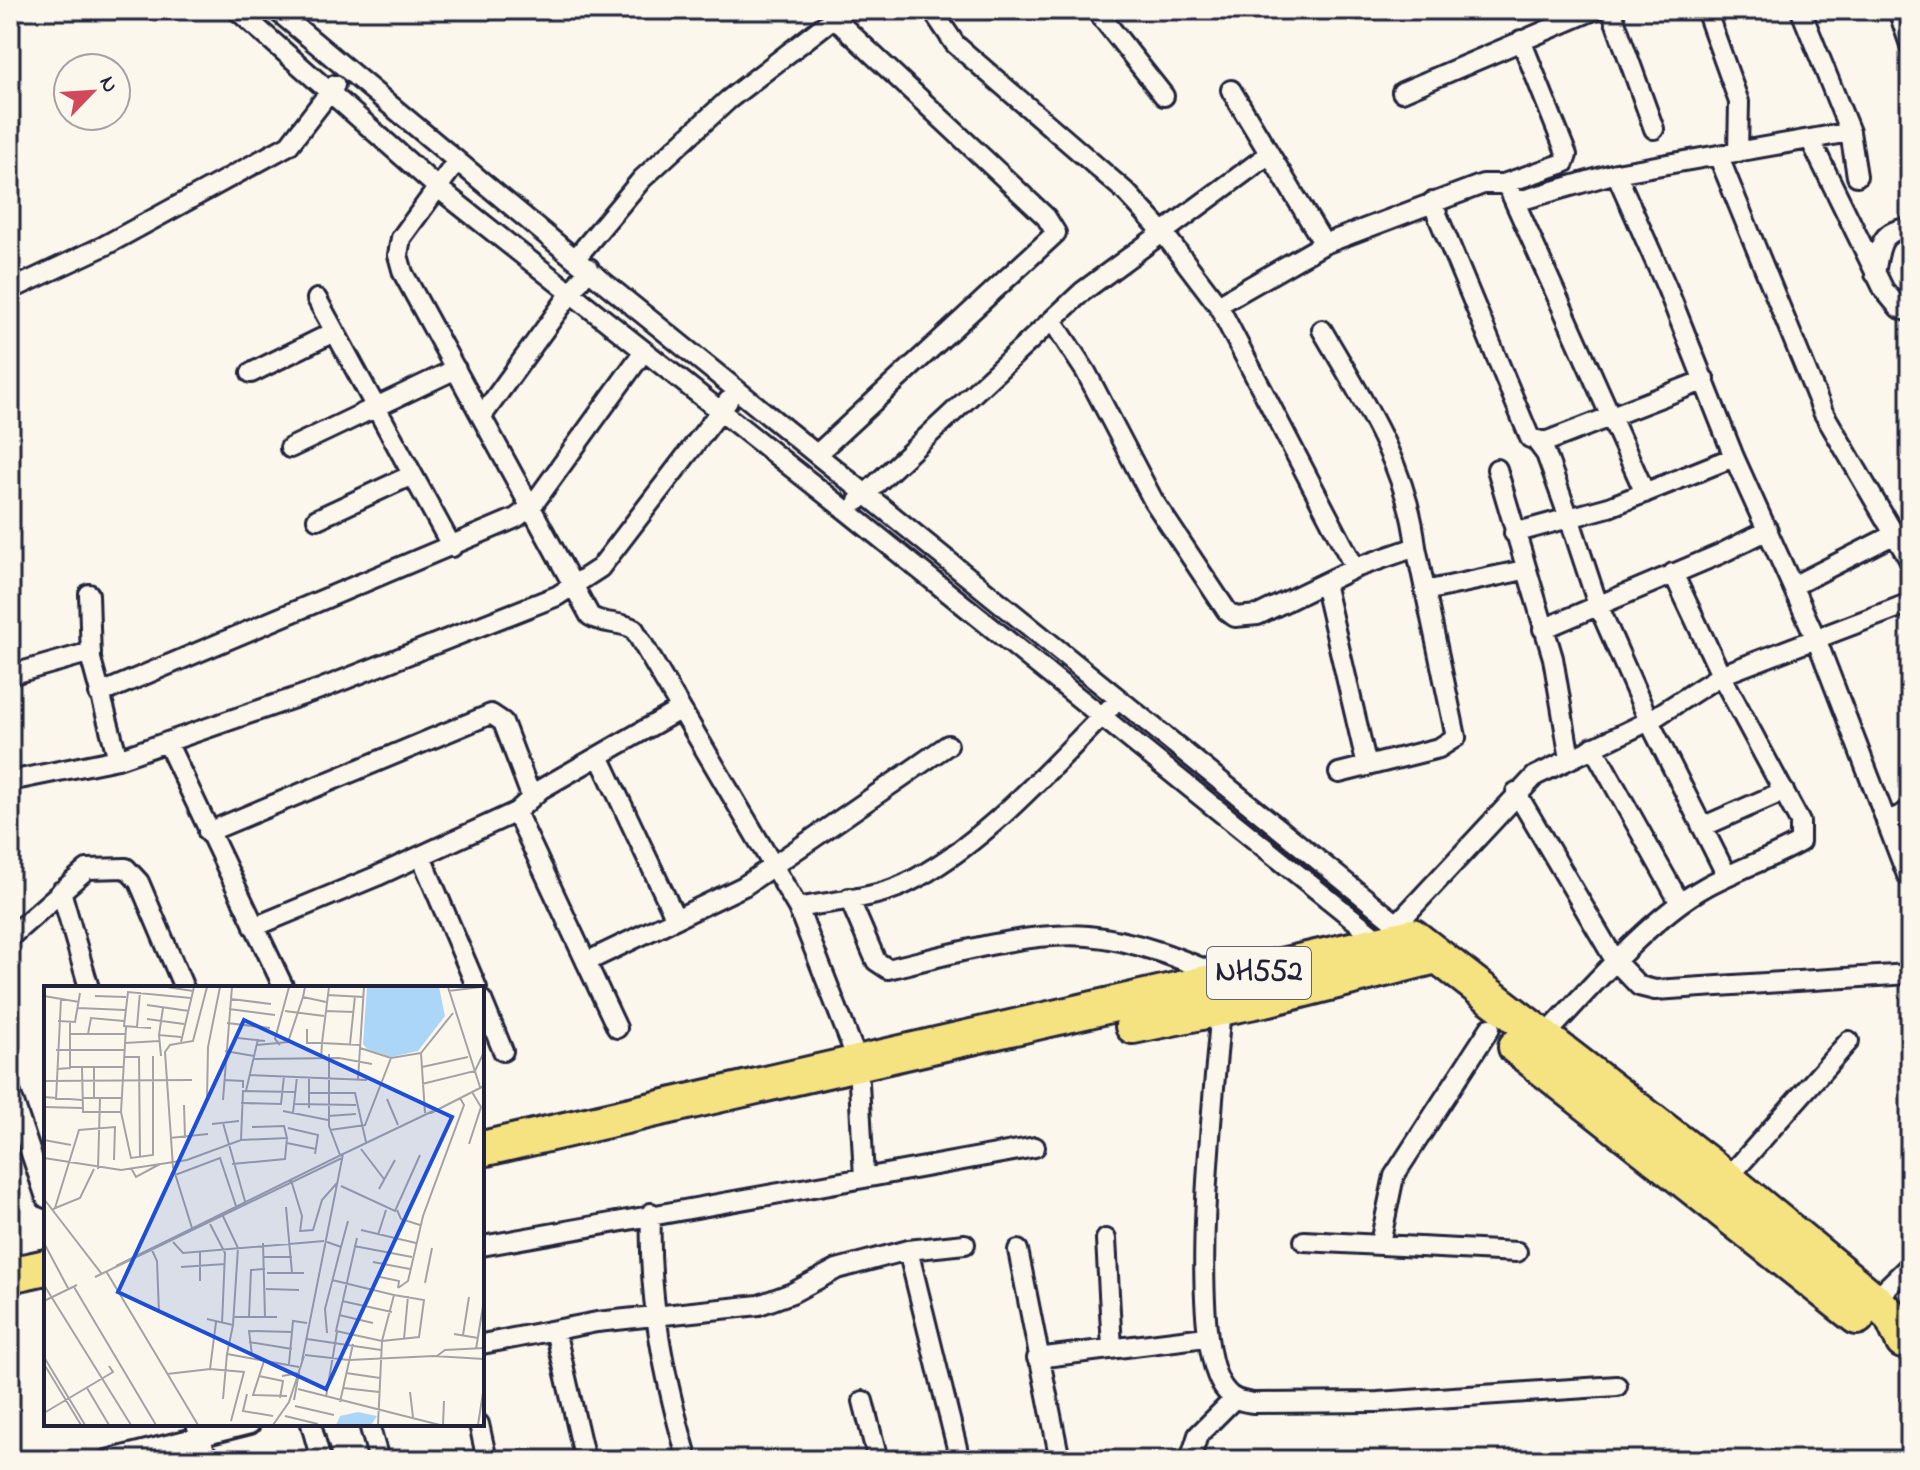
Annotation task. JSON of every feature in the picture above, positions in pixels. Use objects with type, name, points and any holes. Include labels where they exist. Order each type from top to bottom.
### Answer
[{"type":"highway","name":"NH552","points":[[484,1149],[1226,994],[1408,944]]},
{"type":"highway","points":[[1408,944],[1490,1028],[1876,1332],[1906,1343]]},
{"type":"highway","points":[[1408,944],[1542,1039],[1727,1179],[1874,1300],[1892,1317],[1906,1343]]},
{"type":"highway","name":"NH552","points":[[484,1169],[858,1072]]},
{"type":"street","points":[[237,10],[438,188],[570,294],[721,410],[1102,716],[1408,944]]},
{"type":"street","points":[[276,10],[582,264],[1121,697],[1408,944]]},
{"type":"street","points":[[932,10],[955,44],[1126,192],[1161,230],[1218,305],[1355,568]]},
{"type":"street","points":[[1096,10],[1164,96]]},
{"type":"street","points":[[1402,92],[1594,10]]},
{"type":"street","points":[[1611,10],[1654,129]]},
{"type":"street","points":[[1706,10],[1739,102],[1738,152]]},
{"type":"street","points":[[1898,10],[1910,45]]},
{"type":"street","points":[[1801,11],[1850,132],[1857,176]]},
{"type":"street","points":[[482,416],[570,294],[582,264],[642,179],[728,100],[839,14],[1046,217],[1056,233],[817,454]]},
{"type":"street","points":[[1218,305],[1324,244],[1483,184],[1503,184],[1564,163],[1567,155],[1521,40]]},
{"type":"street","points":[[10,290],[104,246],[289,145],[347,70]]},
{"type":"street","points":[[1231,90],[1324,244]]},
{"type":"street","points":[[1515,202],[1616,173],[1850,132]]},
{"type":"street","points":[[1810,139],[1875,274],[1899,308],[1910,312]]},
{"type":"street","points":[[848,512],[1082,292],[1161,230],[1268,155]]},
{"type":"street","points":[[1718,155],[1823,412],[1908,554]]},
{"type":"street","points":[[457,161],[401,238],[398,255],[403,273],[590,616],[600,622],[624,624],[634,629],[798,908],[858,1072],[864,1178]]},
{"type":"street","points":[[1616,173],[1705,380],[1734,457],[1817,641],[1907,875]]},
{"type":"street","points":[[1503,184],[1515,202],[1645,493]]},
{"type":"street","points":[[1432,202],[1523,428],[1546,454],[1598,605],[1649,721],[1727,876]]},
{"type":"street","points":[[1875,274],[1881,239],[1888,232],[1910,228]]},
{"type":"street","points":[[317,299],[452,547]]},
{"type":"street","points":[[1052,320],[1086,372],[1153,500],[1227,611],[1235,617],[1258,615],[1355,568],[1416,547]]},
{"type":"street","points":[[1322,330],[1397,471],[1413,517],[1416,547],[1456,737],[1439,748],[1339,773]]},
{"type":"street","points":[[251,373],[334,332]]},
{"type":"street","points":[[99,694],[499,528],[532,506],[644,351]]},
{"type":"street","points":[[290,448],[456,369]]},
{"type":"street","points":[[1537,442],[1545,442],[1705,380]]},
{"type":"street","points":[[10,781],[118,759],[323,688],[574,587],[600,568],[737,389]]},
{"type":"street","points":[[1514,533],[1568,520],[1734,457]]},
{"type":"street","points":[[1497,469],[1557,679],[1570,759]]},
{"type":"street","points":[[317,519],[412,475]]},
{"type":"street","points":[[1543,629],[1768,530]]},
{"type":"street","points":[[1793,586],[1895,534]]},
{"type":"street","points":[[1425,591],[1524,570]]},
{"type":"street","points":[[1542,1039],[1616,962],[1680,903],[1727,876],[1800,842],[1800,822],[1721,675],[1673,573]]},
{"type":"street","points":[[1324,583],[1367,766]]},
{"type":"street","points":[[89,594],[91,652],[99,694],[118,759]]},
{"type":"street","points":[[1408,944],[1516,792],[1535,776],[1649,721],[1721,675],[1817,641],[1910,603]]},
{"type":"street","points":[[10,675],[91,652]]},
{"type":"street","points":[[798,908],[902,885],[942,862],[1014,804],[1121,697]]},
{"type":"street","points":[[254,927],[516,812],[531,796],[679,710]]},
{"type":"street","points":[[208,832],[491,714],[503,722],[531,796]]},
{"type":"street","points":[[167,742],[283,986]]},
{"type":"street","points":[[586,962],[744,886],[948,745]]},
{"type":"street","points":[[1593,747],[1680,903]]},
{"type":"street","points":[[599,756],[675,917]]},
{"type":"street","points":[[1702,827],[1784,791]]},
{"type":"street","points":[[1516,792],[1616,962],[1639,986],[1655,990],[1910,974]]},
{"type":"street","points":[[1886,822],[1910,811]]},
{"type":"street","points":[[516,812],[617,1028]]},
{"type":"street","points":[[421,856],[476,986]]},
{"type":"street","points":[[10,937],[87,869],[110,866],[126,868],[133,874],[183,986]]},
{"type":"street","points":[[61,891],[88,986]]},
{"type":"street","points":[[849,898],[880,967],[888,969],[1030,940],[1086,936],[1124,941],[1226,994],[1203,1279],[1206,1337],[1215,1371],[1224,1390],[1234,1399],[1253,1403],[1378,1402],[1617,1386]]},
{"type":"street","points":[[484,1005],[503,1051]]},
{"type":"street","points":[[1380,1243],[1384,1210],[1394,1176],[1490,1028]]},
{"type":"street","points":[[1727,1179],[1849,1041]]},
{"type":"street","points":[[10,1091],[44,1189]]},
{"type":"street","points":[[484,1246],[651,1213],[1035,1147]]},
{"type":"street","points":[[10,1156],[28,1148]]},
{"type":"street","points":[[651,1213],[653,1314],[668,1391],[688,1460]]},
{"type":"street","points":[[1106,1239],[1112,1348]]},
{"type":"street","points":[[1304,1241],[1517,1252]]},
{"type":"street","points":[[484,1344],[653,1314],[759,1305],[792,1293],[837,1269],[908,1250],[965,1244]]},
{"type":"street","points":[[908,1250],[960,1460]]},
{"type":"street","points":[[1018,1250],[1037,1358],[1060,1460]]},
{"type":"street","points":[[1874,1300],[1910,1265]]},
{"type":"street","points":[[555,1330],[585,1460]]},
{"type":"street","points":[[1037,1358],[1206,1337]]},
{"type":"street","points":[[1190,1460],[1198,1435],[1234,1399]]},
{"type":"street","points":[[863,1401],[878,1460]]},
{"type":"street","points":[[107,1460],[198,1430],[233,1426]]},
{"type":"street","points":[[312,1426],[321,1460]]},
{"type":"street","points":[[370,1426],[379,1460]]},
{"type":"street","points":[[479,1426],[487,1460]]},
{"type":"street","points":[[198,1430],[208,1460]]}]
